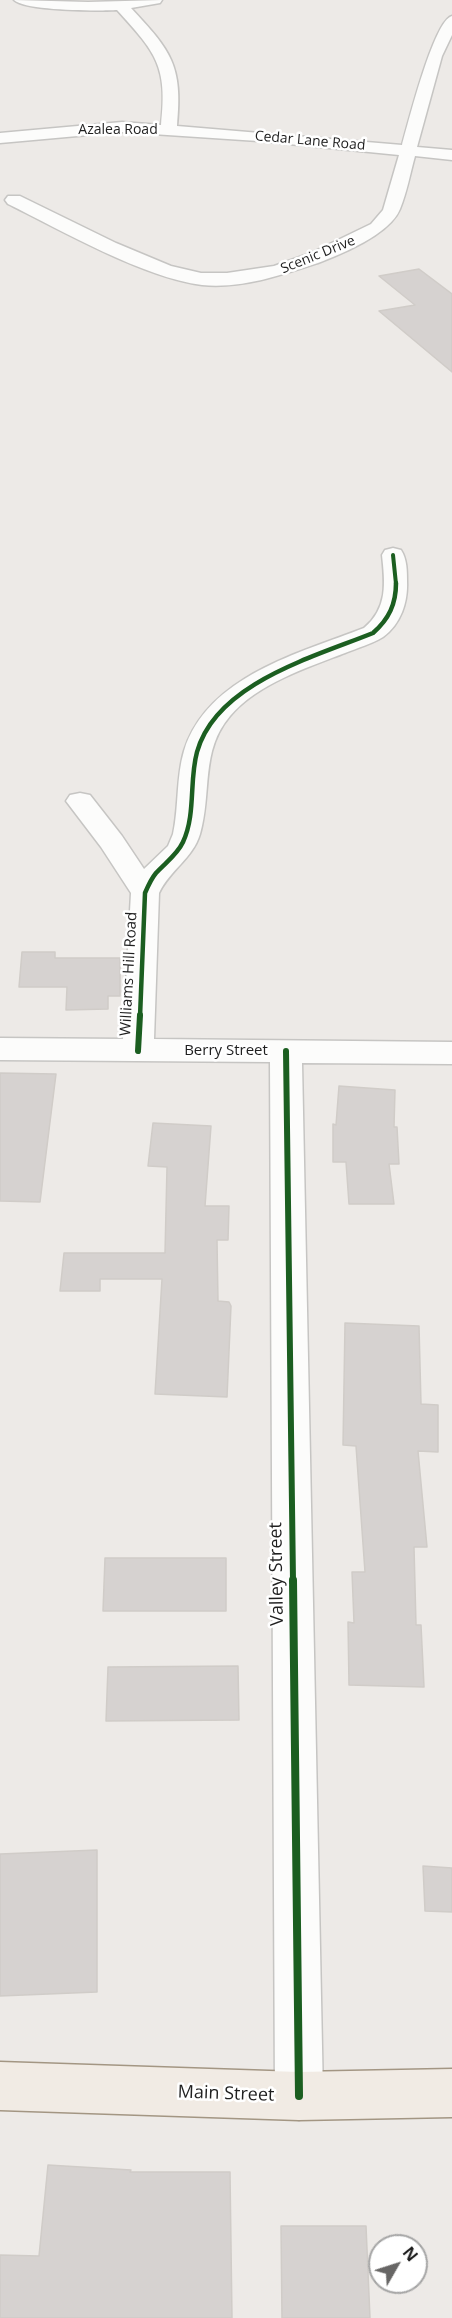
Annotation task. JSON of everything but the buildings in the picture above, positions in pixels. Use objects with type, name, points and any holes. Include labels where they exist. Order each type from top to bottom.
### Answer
[{"type":"main road","name":"Main Street","points":[[0,2086],[299,2096],[452,2093]]},
{"type":"street","points":[[21,0],[48,4],[122,7],[155,0]]},
{"type":"street","name":"Azalea Road","points":[[0,138],[88,128],[169,129],[172,89],[169,71],[159,47],[122,7]]},
{"type":"street","name":"Scenic Drive","points":[[5,197],[77,232],[165,270],[201,279],[227,279],[277,271],[326,253],[377,228],[391,211],[435,56],[452,21]]},
{"type":"street","name":"Cedar Lane Road","points":[[169,129],[452,155]]},
{"type":"street","name":"Williams Hill Road","points":[[138,1051],[145,893],[154,875],[173,858],[183,843],[189,823],[198,750],[206,730],[241,692],[267,678],[373,633],[387,623],[393,609],[395,591],[393,555]]},
{"type":"street","name":"Williams Hill Road","points":[[80,801],[112,842],[145,893]]},
{"type":"street","name":"Berry Street","points":[[0,1049],[452,1053]]},
{"type":"street","name":"Valley Street","points":[[286,1051],[299,2096]]},
{"type":"cycle path","points":[[138,1051],[145,893],[154,875],[174,856],[187,834],[195,762],[206,729],[223,709],[244,691],[269,676],[373,633],[382,625],[393,608],[395,598],[396,577],[393,555]]},
{"type":"cycle path","points":[[286,1051],[299,2096]]}]
